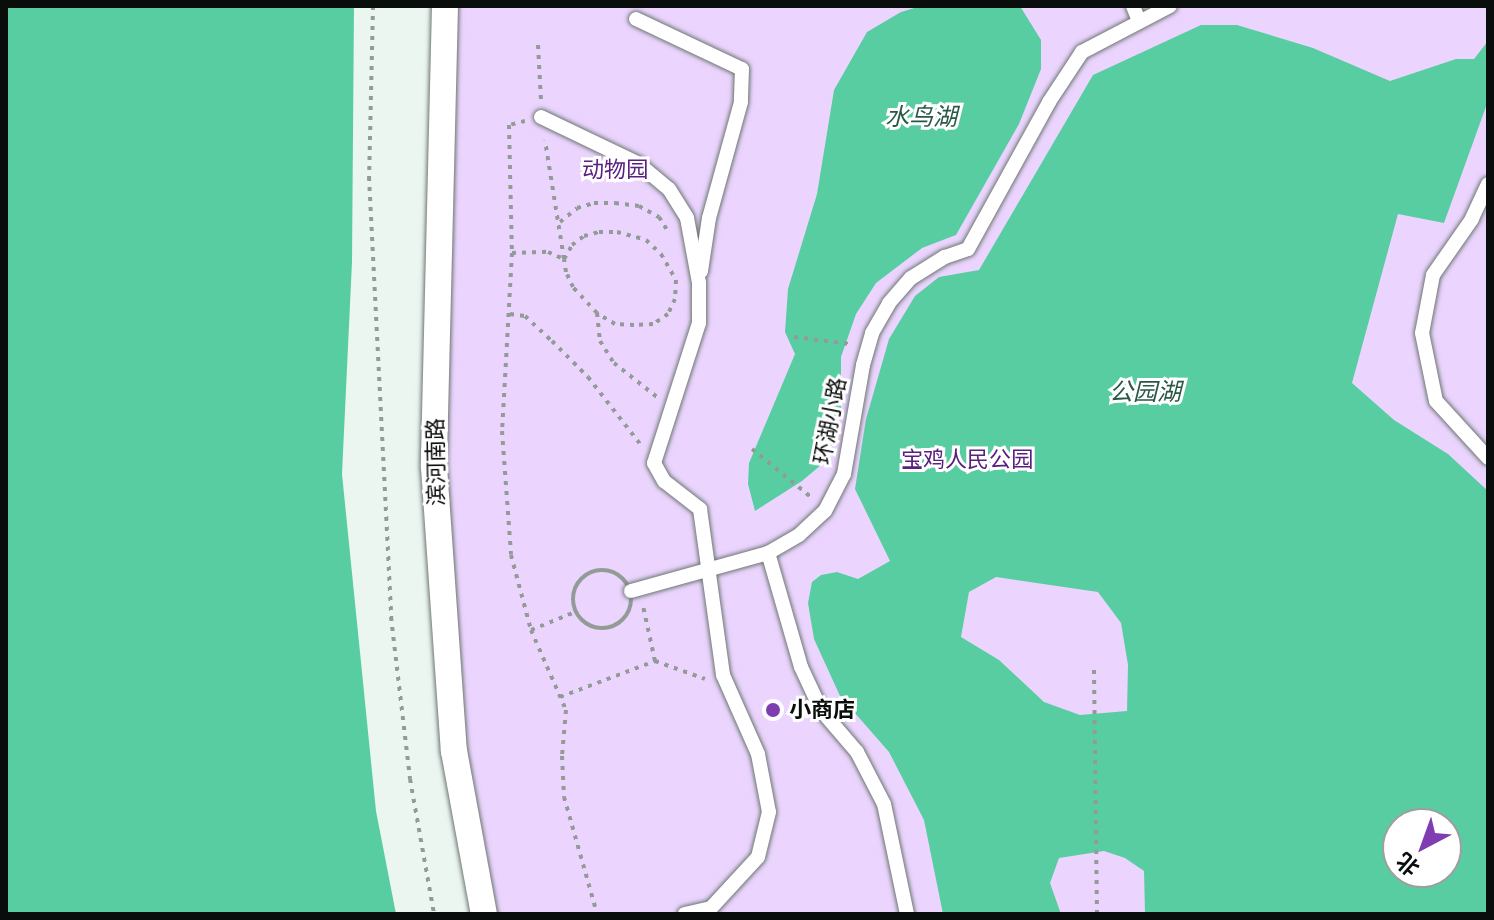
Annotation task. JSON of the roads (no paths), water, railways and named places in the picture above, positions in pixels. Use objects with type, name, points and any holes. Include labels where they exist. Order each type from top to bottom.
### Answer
[{"type":"street","name":"滨河南路","points":[[445,6],[434,467],[454,751],[484,914]]},
{"type":"lane","points":[[1133,6],[1139,21]]},
{"type":"lane","name":"环湖小路","points":[[635,589],[768,553],[799,535],[825,511],[844,474],[868,346],[889,303],[911,278],[945,257],[968,249],[1049,102],[1082,52],[1170,6]]},
{"type":"lane","points":[[636,19],[742,69],[741,102],[709,218],[699,283],[699,323],[654,463],[664,481],[700,509],[723,675],[758,754],[769,812],[758,857],[711,908],[685,914]]},
{"type":"lane","points":[[541,117],[639,164],[669,189],[687,218],[699,283]]},
{"type":"lane","points":[[1488,184],[1472,219],[1433,275],[1422,333],[1436,401],[1488,458]]},
{"type":"lane","points":[[768,553],[808,681],[821,710],[857,752],[884,804],[907,914]]},
{"type":"water","points":[[6,6],[354,6],[352,262],[342,474],[376,811],[396,914],[6,914]]},
{"type":"water","name":"水鸟湖","points":[[921,6],[1020,6],[1041,40],[1041,69],[1019,124],[956,235],[922,248],[876,283],[856,314],[841,357],[841,408],[828,459],[802,481],[755,511],[748,484],[749,463],[795,354],[785,332],[788,289],[817,194],[834,90],[867,32],[901,12]]},
{"type":"water","name":"公园湖","points":[[1201,25],[1237,25],[1313,48],[1390,81],[1456,59],[1474,59],[1488,41],[1488,101],[1444,223],[1398,214],[1352,383],[1394,420],[1448,454],[1488,491],[1488,914],[1145,914],[1144,871],[1125,858],[1104,851],[1059,858],[1050,883],[1061,914],[943,914],[924,820],[889,752],[840,696],[814,639],[808,603],[812,582],[821,575],[837,572],[858,579],[890,561],[855,489],[866,419],[889,339],[915,296],[939,277],[979,270],[1093,75]],"holes":[[[996,577],[1098,592],[1121,623],[1128,665],[1127,711],[1080,715],[1044,702],[999,660],[961,637],[969,592]]]},
{"type":"place","name":"小商店","points":[[773,710]]},
{"type":"park label","name":"动物园","points":[[615,170]]},
{"type":"park label","name":"宝鸡人民公园","points":[[967,460]]}]
